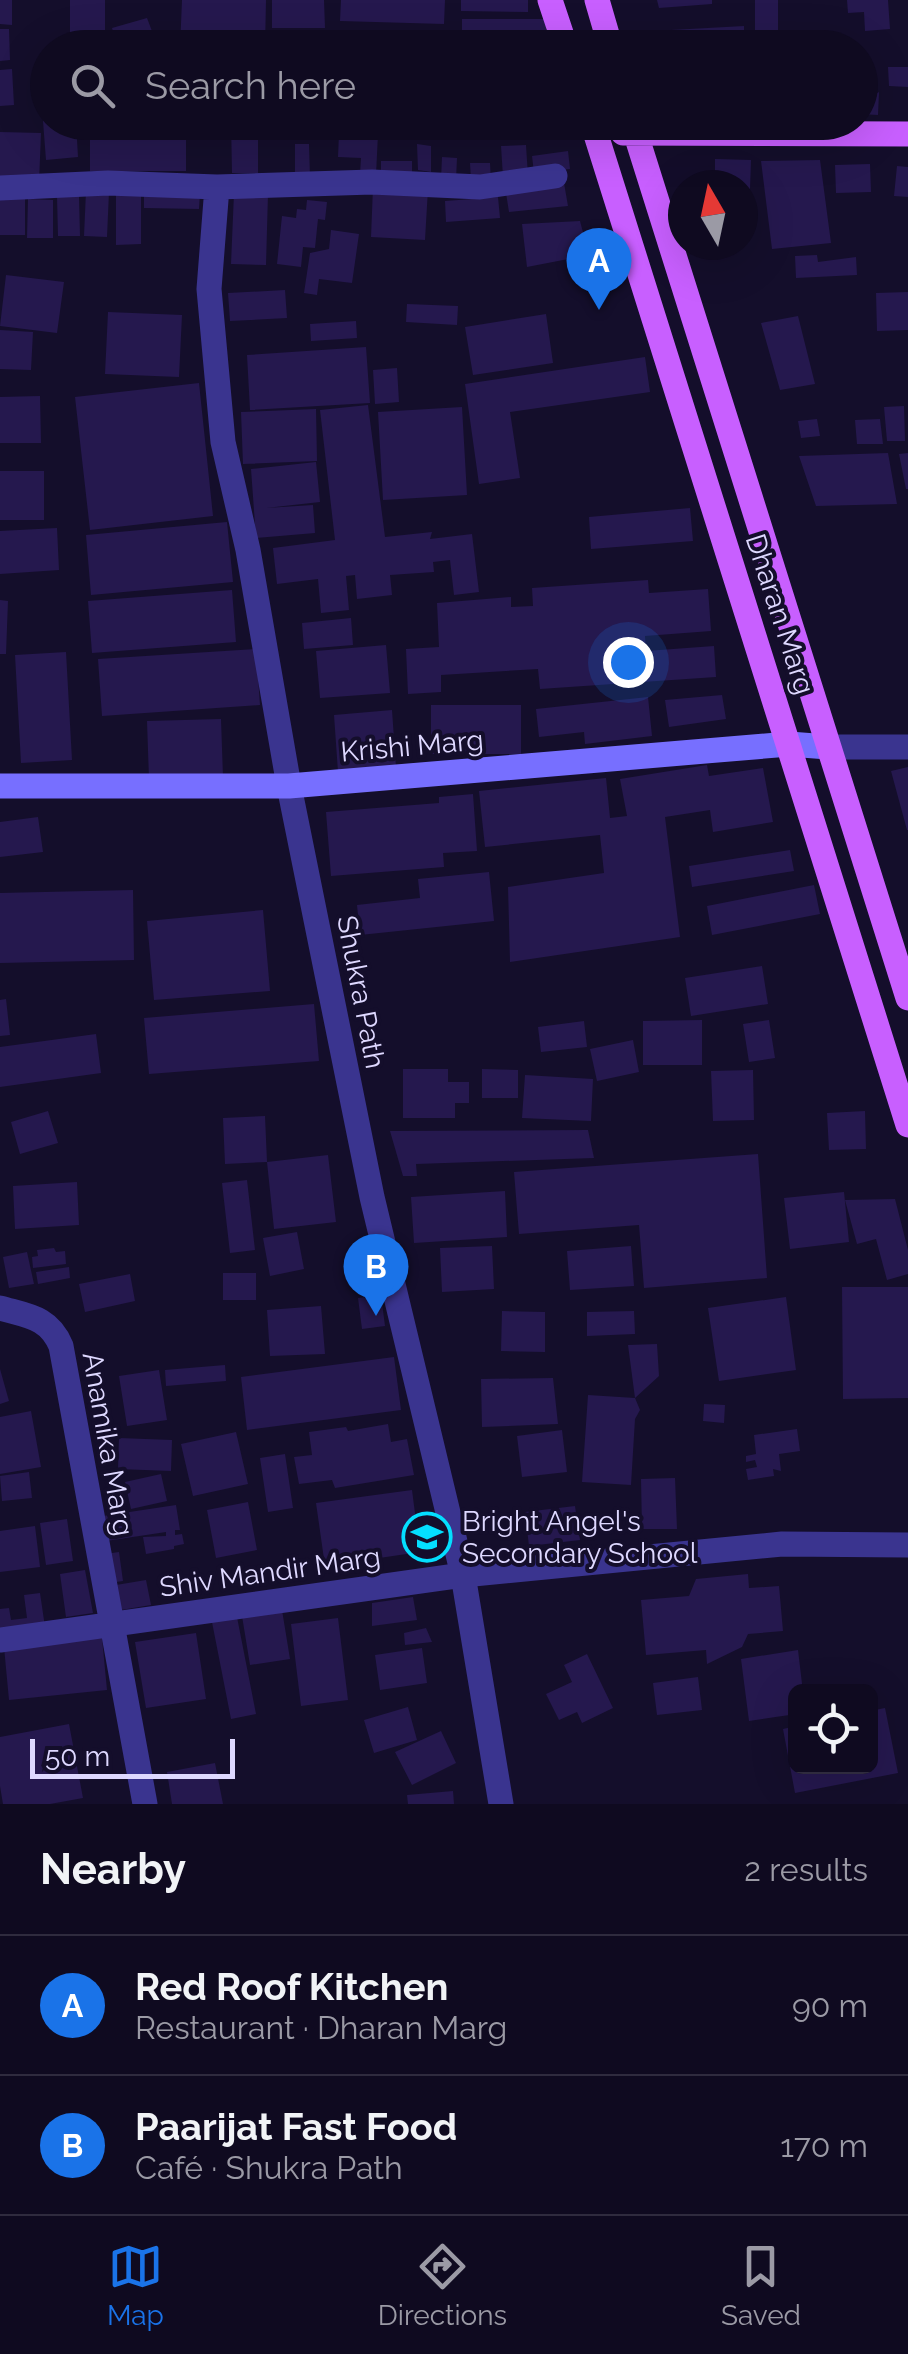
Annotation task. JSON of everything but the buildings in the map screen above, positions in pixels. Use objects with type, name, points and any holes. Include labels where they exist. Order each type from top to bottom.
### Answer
[{"type":"main road","points":[[550,0],[560,30]]},
{"type":"main road","points":[[597,0],[605,30]]},
{"type":"main road","points":[[878,133],[908,134]]},
{"type":"main road","name":"Dharan Marg","points":[[597,140],[908,1125]]},
{"type":"main road","name":"Dharan Marg","points":[[638,140],[908,998]]},
{"type":"street","points":[[0,188],[108,183],[217,186],[372,182],[480,188],[555,176]]},
{"type":"street","name":"Shukra Path","points":[[217,186],[209,288],[222,442],[248,550],[289,786],[372,1197],[463,1575],[501,1804]]},
{"type":"street","name":"Krishi Marg","points":[[0,786],[289,786],[789,744],[828,747]]},
{"type":"street","points":[[828,747],[908,747]]},
{"type":"street","name":"Anamika Marg","points":[[0,1308],[44,1320],[61,1346],[145,1804]]},
{"type":"street","name":"Shiv Mandir Marg","points":[[0,1640],[463,1575],[782,1544],[908,1545]]},
{"type":"place","name":"Red Roof Kitchen","points":[[599,310]]},
{"type":"place","name":"Paarijat Fast Food","points":[[376,1316]]},
{"type":"place","name":"Bright Angel's Secondary School","points":[[427,1537]]}]
